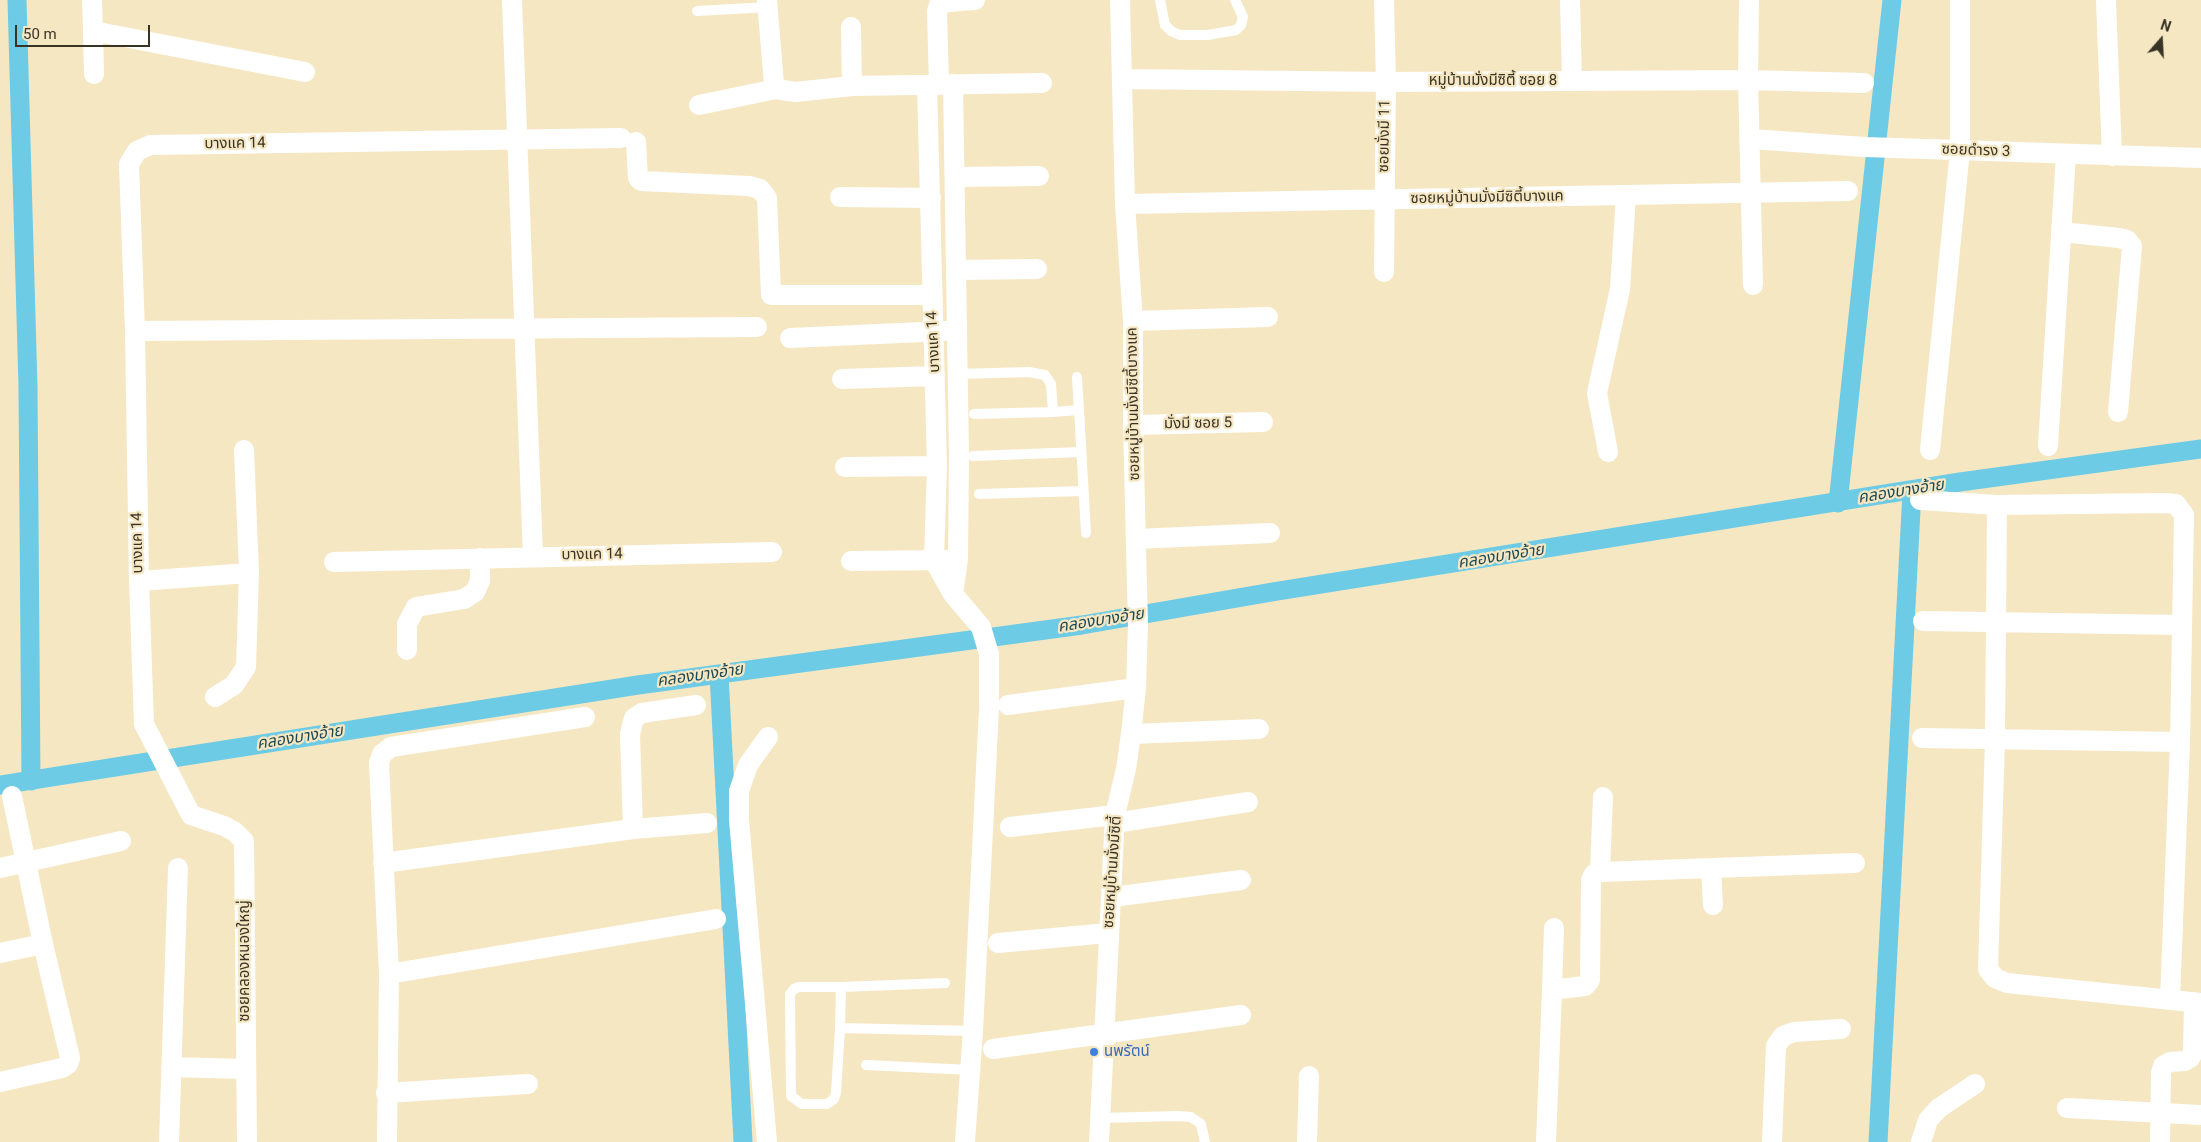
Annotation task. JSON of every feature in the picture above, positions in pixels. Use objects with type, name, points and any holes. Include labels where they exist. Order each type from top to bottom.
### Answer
[{"type":"street","points":[[92,0],[94,74]]},
{"type":"street","points":[[512,0],[533,556]]},
{"type":"street","points":[[940,85],[937,11],[939,5],[948,2],[975,0]]},
{"type":"street","name":"ซอยหมู่บ้านมั่งมีซิตี้บางแค","points":[[1120,0],[1125,204],[1133,320],[1137,604]]},
{"type":"street","name":"ซอยมั่งมี 11","points":[[1384,0],[1386,82],[1384,272]]},
{"type":"street","points":[[1570,0],[1572,80]]},
{"type":"street","points":[[1749,0],[1748,80],[1751,139],[1753,286]]},
{"type":"street","points":[[1930,450],[1960,150],[1960,0]]},
{"type":"street","points":[[2106,0],[2112,156]]},
{"type":"street","points":[[768,4],[774,84],[776,89]]},
{"type":"street","points":[[851,27],[852,86]]},
{"type":"street","points":[[93,31],[304,72]]},
{"type":"street","name":"หมู่บ้านมั่งมีซิตี้ ซอย 8","points":[[1122,80],[1386,82],[1748,80],[1864,83]]},
{"type":"street","points":[[699,105],[776,89],[795,92],[852,86],[1042,82]]},
{"type":"street","name":"บางแค 14","points":[[940,85],[955,178],[957,374],[966,456],[958,559],[953,594]]},
{"type":"street","name":"บางแค 14","points":[[934,560],[937,461],[932,332],[931,198],[940,85]]},
{"type":"street","name":"ซอยดำรง 3","points":[[1751,139],[1909,149],[2201,158]]},
{"type":"street","name":"บางแค 14","points":[[191,815],[172,782],[144,724],[129,164],[137,151],[150,145],[628,140],[638,178],[641,181],[749,186],[760,189],[766,198],[771,295],[932,295]]},
{"type":"street","points":[[2048,446],[2066,154]]},
{"type":"street","points":[[955,178],[1039,176]]},
{"type":"street","name":"ซอยหมู่บ้านมั่งมีซิตี้บางแค","points":[[1125,204],[1848,191]]},
{"type":"street","points":[[1608,452],[1597,393],[1620,289],[1626,195]]},
{"type":"street","points":[[840,197],[931,198]]},
{"type":"street","points":[[2062,232],[2119,238],[2127,240],[2132,246],[2118,412]]},
{"type":"street","points":[[956,270],[1037,268]]},
{"type":"street","points":[[1133,320],[1268,317]]},
{"type":"street","points":[[135,332],[756,327]]},
{"type":"street","points":[[790,338],[956,331]]},
{"type":"street","points":[[842,379],[935,376]]},
{"type":"street","name":"มั่งมี ซอย 5","points":[[1133,425],[1264,422]]},
{"type":"street","points":[[215,698],[234,684],[246,666],[249,573],[244,450]]},
{"type":"street","points":[[845,466],[937,461],[966,456]]},
{"type":"street","points":[[1920,500],[1997,505],[2176,504],[2184,515],[2180,742],[2170,1000]]},
{"type":"street","points":[[1997,505],[1995,739],[1988,969],[1994,978],[2007,983],[2198,1003],[2193,1053],[2185,1061],[2170,1062],[2164,1066],[2161,1073],[2160,1142]]},
{"type":"street","points":[[1136,539],[1270,533]]},
{"type":"street","name":"บางแค 14","points":[[334,562],[772,552]]},
{"type":"street","points":[[406,650],[407,624],[416,607],[464,598],[475,592],[480,581],[480,558]]},
{"type":"street","points":[[851,561],[958,559]]},
{"type":"street","points":[[934,560],[953,594],[981,627],[989,654],[989,708],[966,1142]]},
{"type":"street","points":[[139,581],[249,573]]},
{"type":"street","name":"ซอยหมู่บ้านมั่งมีซิตี้","points":[[1100,1142],[1108,933],[1113,897],[1115,819],[1126,769],[1136,688],[1137,604]]},
{"type":"street","points":[[1923,620],[2182,624]]},
{"type":"street","points":[[1008,705],[1136,688]]},
{"type":"street","points":[[633,829],[630,734],[634,718],[642,713],[696,705]]},
{"type":"street","points":[[387,1142],[388,974],[378,763],[382,754],[391,747],[585,717]]},
{"type":"street","points":[[1131,734],[1259,729]]},
{"type":"street","points":[[767,1142],[739,811],[739,791],[748,765],[768,737]]},
{"type":"street","points":[[1922,738],[2180,742]]},
{"type":"street","points":[[0,1082],[62,1068],[68,1064],[70,1058],[25,863],[12,796]]},
{"type":"street","points":[[1600,872],[1604,797]]},
{"type":"street","points":[[1010,827],[1115,819],[1248,802]]},
{"type":"street","name":"ซอยคลองหนองใหญ่","points":[[191,815],[235,832],[244,841],[247,1142]]},
{"type":"street","points":[[383,863],[633,829],[707,823]]},
{"type":"street","points":[[0,868],[121,840]]},
{"type":"street","points":[[1552,990],[1585,986],[1590,980],[1591,880],[1594,874],[1600,872],[1855,863]]},
{"type":"street","points":[[170,1142],[178,868]]},
{"type":"street","points":[[1711,868],[1713,905]]},
{"type":"street","points":[[1113,897],[1241,880]]},
{"type":"street","points":[[388,974],[716,919]]},
{"type":"street","points":[[1546,1142],[1554,928]]},
{"type":"street","points":[[998,943],[1108,933]]},
{"type":"street","points":[[0,953],[43,944]]},
{"type":"street","points":[[993,1049],[1240,1014]]},
{"type":"street","points":[[1772,1142],[1776,1046],[1783,1036],[1794,1032],[1840,1029]]},
{"type":"street","points":[[171,1067],[245,1069]]},
{"type":"street","points":[[1307,1142],[1309,1076]]},
{"type":"street","points":[[386,1092],[528,1084]]},
{"type":"street","points":[[1921,1142],[1928,1120],[1938,1108],[1975,1084]]},
{"type":"street","points":[[2067,1108],[2201,1115]]},
{"type":"lane","points":[[1160,0],[1165,25],[1170,31],[1180,35],[1208,35],[1236,30],[1241,25],[1243,17],[1236,0]]},
{"type":"lane","points":[[697,11],[768,4]]},
{"type":"lane","points":[[957,374],[1030,372],[1045,375],[1051,384],[1053,412]]},
{"type":"lane","points":[[1077,378],[1086,532]]},
{"type":"lane","points":[[974,414],[1079,410]]},
{"type":"lane","points":[[966,456],[1081,452]]},
{"type":"lane","points":[[980,494],[1083,491]]},
{"type":"lane","points":[[841,988],[836,1093],[834,1099],[828,1104],[802,1104],[794,1101],[791,1096],[790,994],[799,986],[841,988],[945,983]]},
{"type":"lane","points":[[840,1028],[973,1032]]},
{"type":"lane","points":[[866,1065],[971,1070]]},
{"type":"lane","points":[[1102,1118],[1191,1117],[1201,1124],[1205,1142]]},
{"type":"waterway","points":[[17,0],[28,387],[31,781]]},
{"type":"waterway","points":[[1838,503],[1892,0]]},
{"type":"waterway","name":"คลองบางอ้าย","points":[[0,785],[638,685],[1082,625],[1272,592],[1960,482],[2201,449]]},
{"type":"waterway","points":[[1878,1142],[1912,491]]},
{"type":"waterway","points":[[719,674],[743,1142]]},
{"type":"place","name":"นพรัตน์","points":[[1094,1052]]}]
